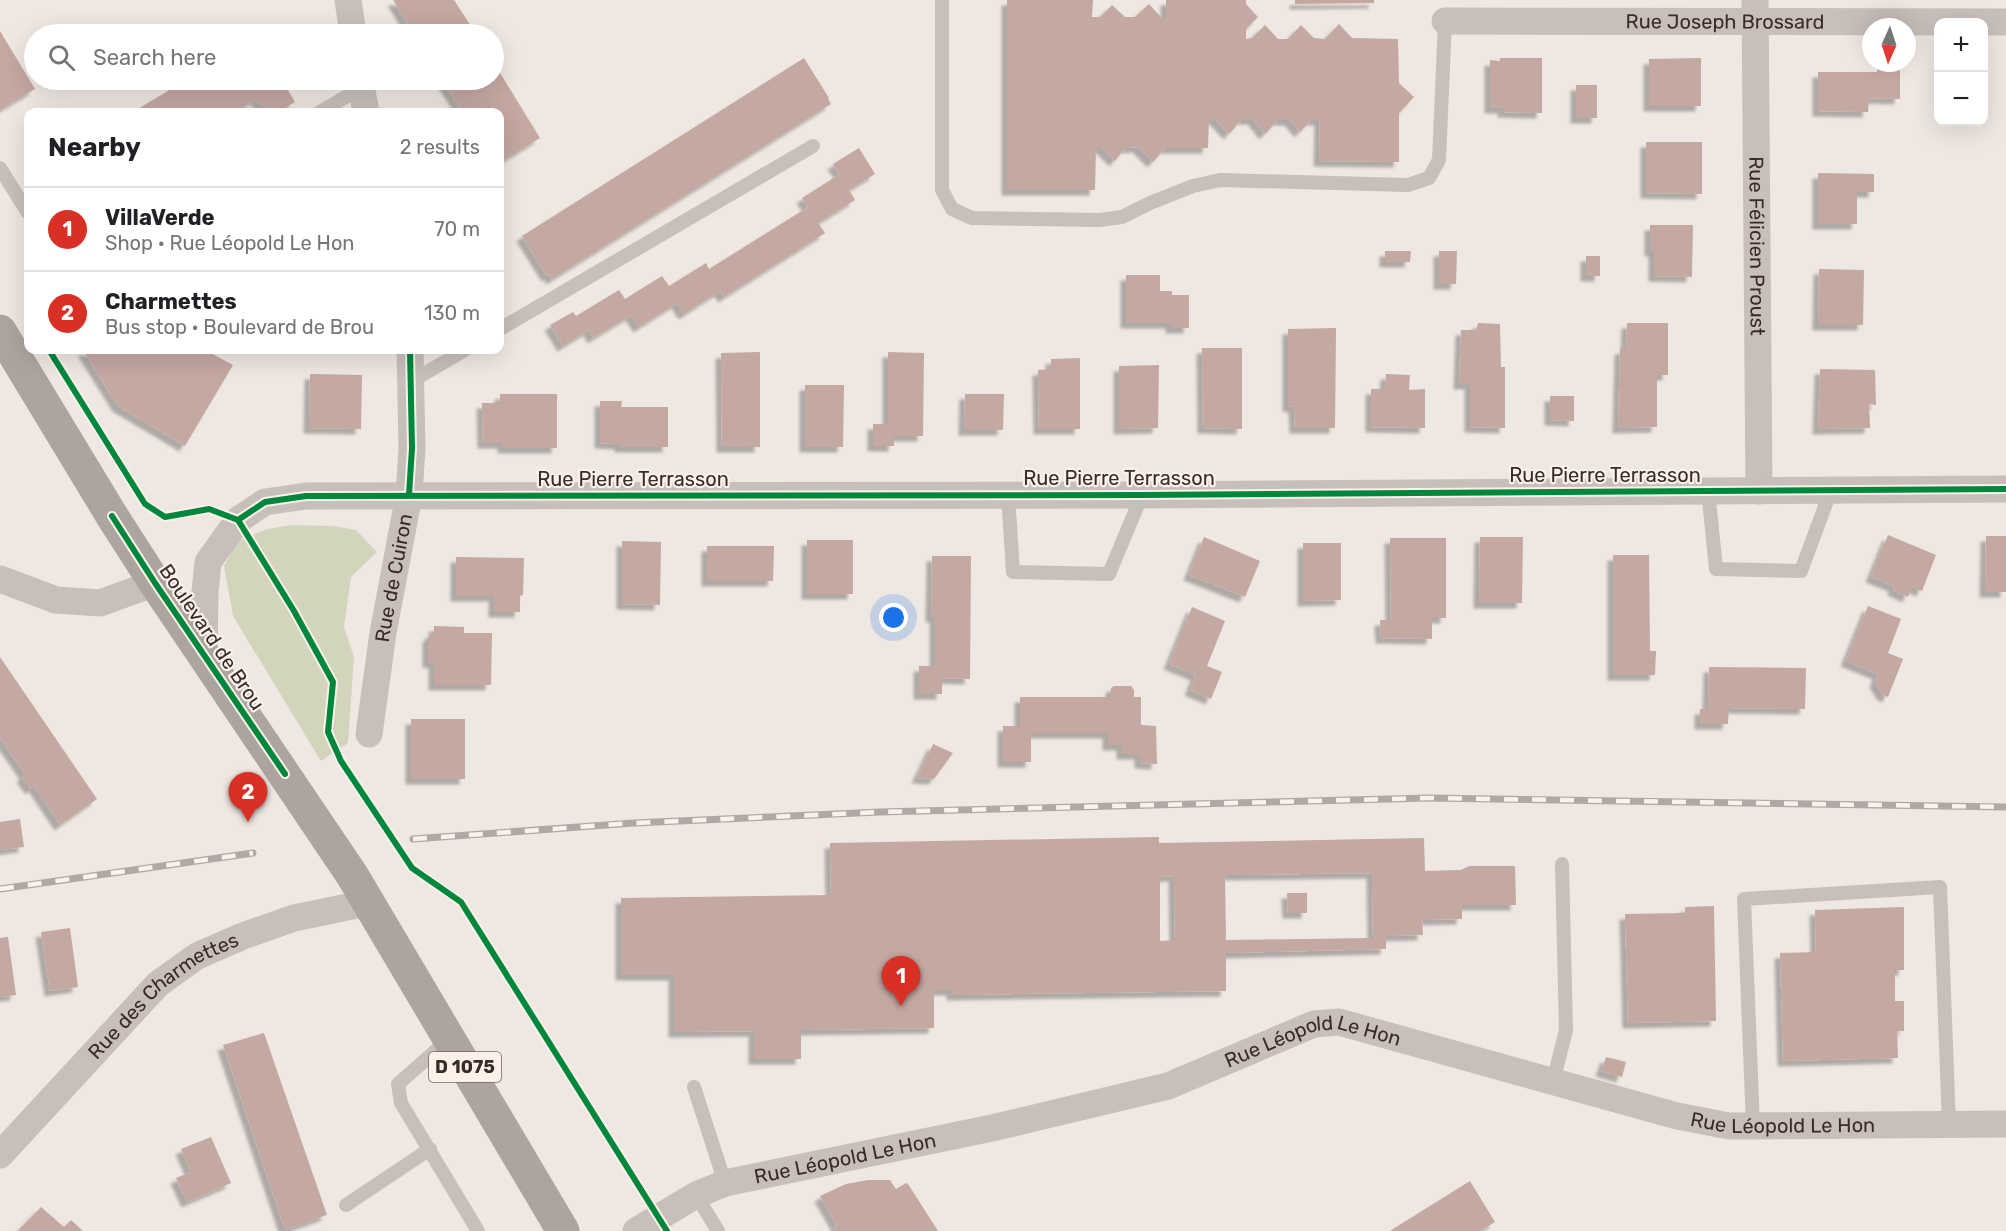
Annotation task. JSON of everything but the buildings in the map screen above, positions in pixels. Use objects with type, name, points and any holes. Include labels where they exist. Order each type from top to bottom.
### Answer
[{"type":"main road","name":"Boulevard de Brou","points":[[0,331],[155,584],[324,832],[563,1231]]},
{"type":"street","points":[[348,0],[352,24]]},
{"type":"street","name":"Rue Joseph Brossard","points":[[1445,21],[1755,11],[2006,22]]},
{"type":"street","name":"Rue Félicien Proust","points":[[1755,11],[1759,490]]},
{"type":"street","name":"Rue de Cuiron","points":[[369,734],[383,633],[409,495],[412,448],[410,354]]},
{"type":"street","name":"Rue Pierre Terrasson","points":[[204,657],[208,562],[238,520],[265,502],[306,496],[1142,495],[2006,489]]},
{"type":"street","points":[[0,579],[56,600],[100,603],[155,584]]},
{"type":"street","name":"Rue des Charmettes","points":[[0,1155],[158,984],[197,956],[243,936],[294,918],[367,903]]},
{"type":"street","name":"Rue Léopold Le Hon","points":[[636,1231],[696,1195],[725,1183],[992,1128],[1168,1086],[1314,1024],[1339,1022],[1677,1116],[1729,1126],[2006,1124]]},
{"type":"lane","points":[[942,0],[942,190],[952,209],[972,218],[1100,219],[1122,217],[1193,186],[1220,180],[1408,185],[1429,178],[1439,160],[1445,21]]},
{"type":"lane","points":[[329,108],[363,93]]},
{"type":"lane","points":[[504,327],[813,146]]},
{"type":"lane","points":[[0,168],[24,207]]},
{"type":"lane","points":[[410,382],[458,354]]},
{"type":"lane","points":[[1708,490],[1716,569],[1801,571],[1831,490]]},
{"type":"lane","points":[[1008,495],[1013,572],[1109,574],[1142,495]]},
{"type":"lane","points":[[1553,1082],[1566,1030],[1562,864]]},
{"type":"lane","points":[[1754,1126],[1744,898],[1940,887],[1949,1124]]},
{"type":"lane","points":[[449,1039],[398,1084],[401,1103],[478,1231]]},
{"type":"lane","points":[[694,1087],[725,1183]]},
{"type":"lane","points":[[346,1205],[430,1149]]},
{"type":"lane","points":[[696,1195],[718,1231]]},
{"type":"green space","points":[[292,525],[333,526],[356,530],[377,552],[351,577],[344,627],[354,657],[348,743],[321,761],[233,616],[224,566],[237,541],[267,529]]},
{"type":"railway","points":[[413,839],[634,823],[880,812],[1429,798],[2006,807]]},
{"type":"railway","points":[[0,889],[253,853]]},
{"type":"cycle path","points":[[51,354],[145,504],[165,517],[209,509],[238,520],[294,611],[333,682],[328,732],[341,761],[412,868],[461,902],[667,1231]]},
{"type":"cycle path","points":[[409,495],[412,448],[410,354]]},
{"type":"cycle path","points":[[238,520],[265,502],[306,496],[1142,495],[2006,489]]},
{"type":"cycle path","points":[[112,516],[285,774]]},
{"type":"place","name":"Charmettes","points":[[248,822]]},
{"type":"place","name":"VillaVerde","points":[[901,1006]]}]
